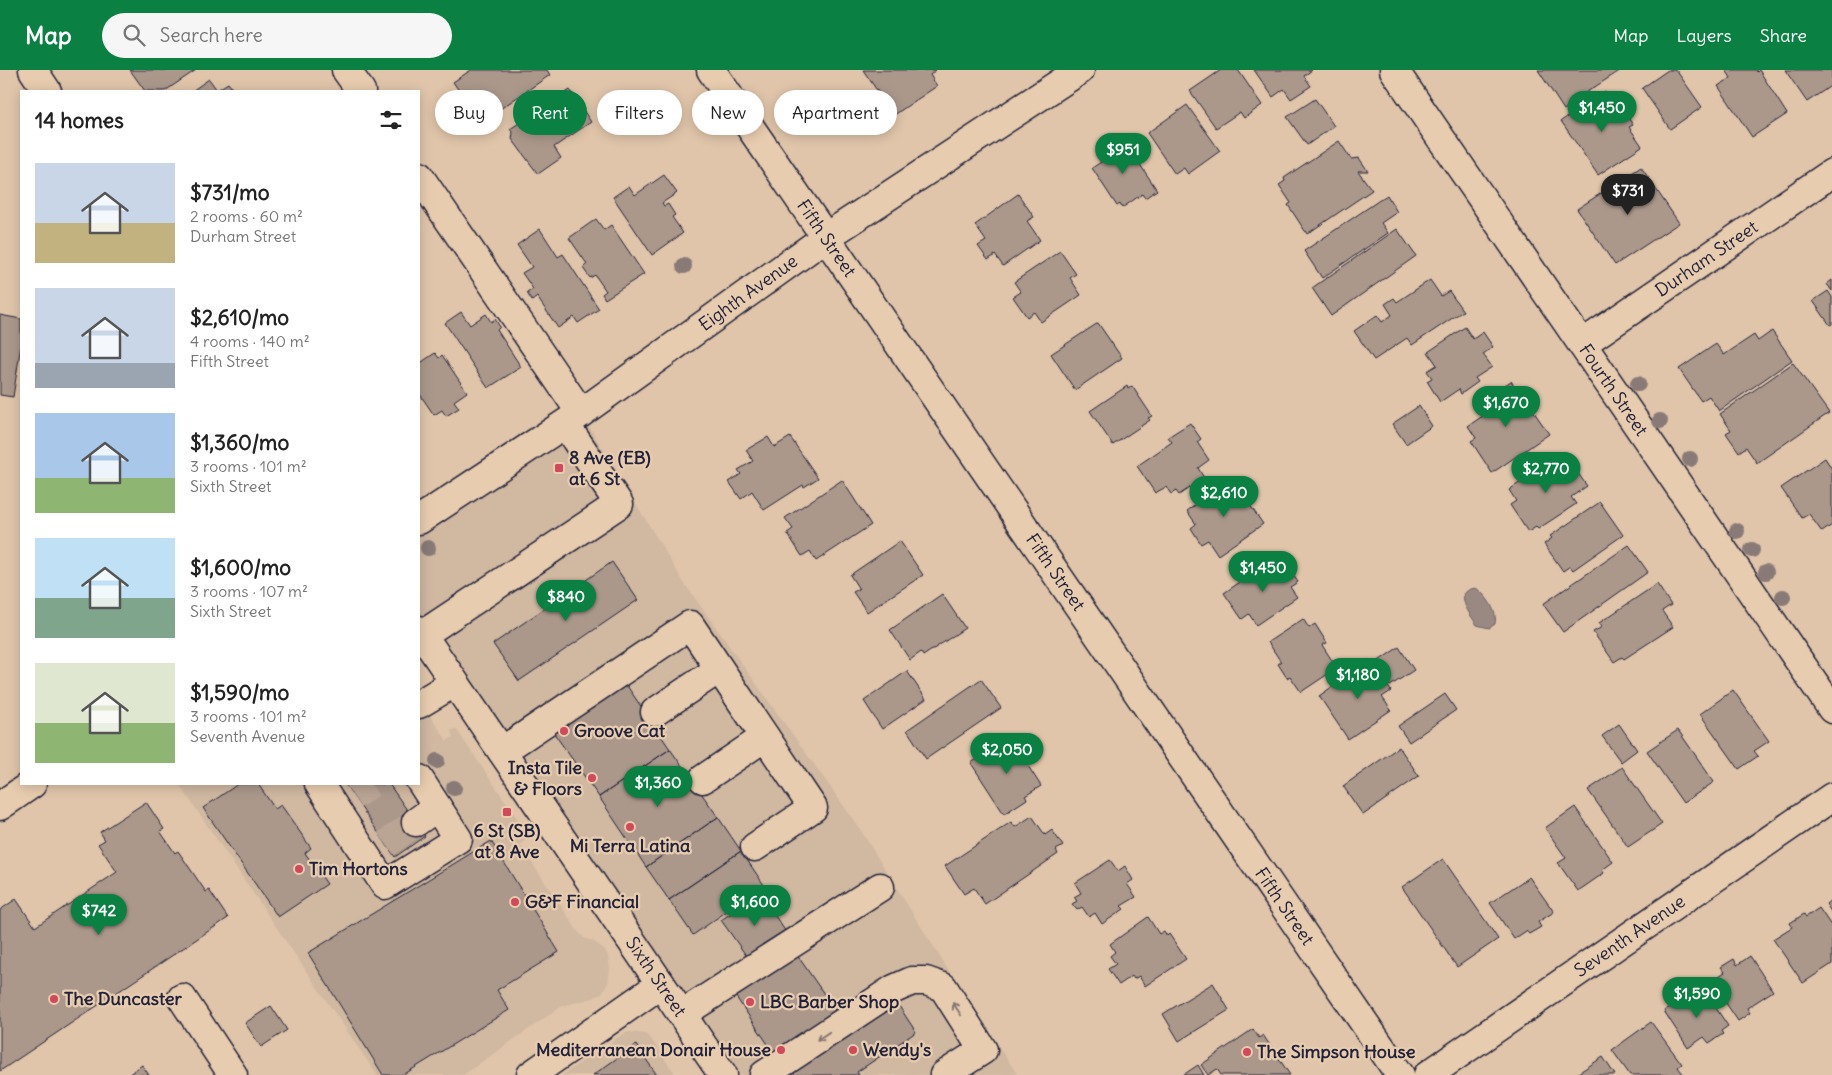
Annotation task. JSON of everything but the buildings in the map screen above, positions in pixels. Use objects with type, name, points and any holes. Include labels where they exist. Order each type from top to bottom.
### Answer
[{"type":"street","points":[[33,70],[47,90]]},
{"type":"street","points":[[346,70],[360,90]]},
{"type":"street","name":"Fifth Street","points":[[711,70],[1400,1075]]},
{"type":"street","name":"Eighth Avenue","points":[[420,519],[573,418],[826,237],[1080,70]]},
{"type":"street","name":"Fourth Street","points":[[1394,70],[1832,709]]},
{"type":"street","name":"Durham Street","points":[[1582,344],[1832,172]]},
{"type":"street","points":[[420,178],[573,418],[619,504],[420,633]]},
{"type":"street","points":[[502,752],[690,625],[813,808],[755,848]]},
{"type":"street","name":"Sixth Street","points":[[420,633],[723,1075]]},
{"type":"street","points":[[655,712],[719,669]]},
{"type":"street","points":[[420,703],[454,683]]},
{"type":"street","points":[[703,779],[765,737]]},
{"type":"street","points":[[320,785],[345,802],[376,851],[385,885],[458,839],[426,815],[420,784]]},
{"type":"street","points":[[0,806],[31,785]]},
{"type":"street","name":"Seventh Avenue","points":[[1428,1075],[1832,797]]},
{"type":"street","points":[[682,1014],[880,887]]},
{"type":"street","points":[[764,1075],[894,989],[912,981],[926,980],[942,987],[983,1050],[944,1075]]},
{"type":"street","points":[[531,1075],[661,984]]},
{"type":"street","points":[[182,998],[233,1075]]},
{"type":"shaded area","points":[[581,413],[684,583],[856,823],[972,1008],[1018,1075],[723,1075],[420,631],[420,519]]},
{"type":"shaded area","points":[[1476,588],[1487,599],[1495,614],[1495,624],[1489,628],[1477,625],[1464,604],[1463,598],[1465,594],[1469,590]]},
{"type":"shaded area","points":[[420,700],[447,741],[453,737],[452,730],[456,729],[529,836],[520,845],[577,930],[584,938],[593,941],[604,949],[608,956],[610,968],[608,983],[602,993],[593,998],[562,1006],[463,1075],[377,1075],[180,785],[420,785]]},
{"type":"shaded area","points":[[628,1032],[645,1034],[651,1039],[676,1075],[562,1075],[620,1036]]},
{"type":"tunnel","points":[[353,796],[370,785]]},
{"type":"tunnel","points":[[386,844],[416,822]]},
{"type":"place","name":"8 Ave (EB) at 6 St","points":[[559,468]]},
{"type":"place","name":"Groove Cat","points":[[564,731]]},
{"type":"place","name":"Insta Tile & Floors","points":[[592,778]]},
{"type":"place","name":"6 St (SB) at 8 Ave","points":[[507,812]]},
{"type":"place","name":"Mi Terra Latina","points":[[630,827]]},
{"type":"place","name":"Tim Hortons","points":[[299,869]]},
{"type":"place","name":"G&F Financial","points":[[515,902]]},
{"type":"place","name":"The Duncaster","points":[[54,999]]},
{"type":"place","name":"LBC Barber Shop","points":[[750,1002]]},
{"type":"place","name":"Mediterranean Donair House","points":[[781,1050]]},
{"type":"place","name":"Wendy's","points":[[853,1050]]},
{"type":"place","name":"The Simpson House","points":[[1247,1052]]}]
